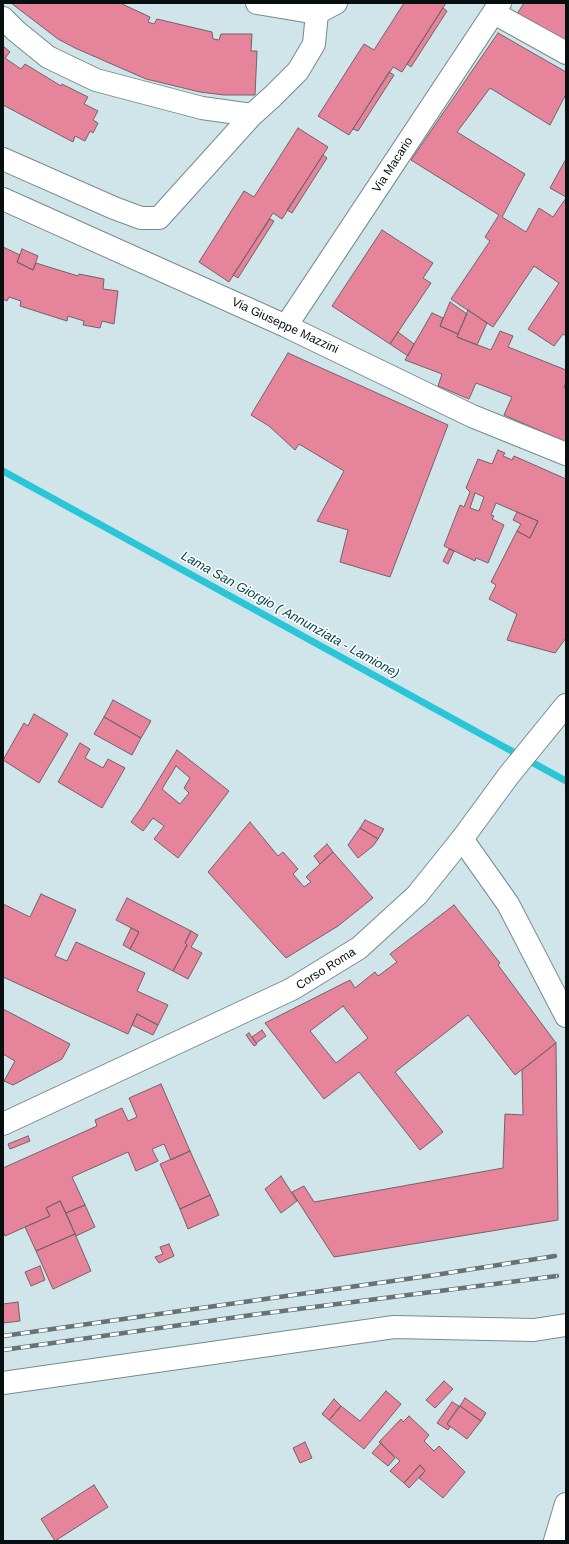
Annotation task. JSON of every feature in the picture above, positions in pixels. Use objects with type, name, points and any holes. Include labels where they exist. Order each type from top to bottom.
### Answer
[{"type":"street","points":[[257,3],[317,13],[336,3]]},
{"type":"street","points":[[497,8],[566,53]]},
{"type":"street","name":"Via Macario","points":[[286,326],[497,8]]},
{"type":"street","points":[[3,159],[114,208],[141,218],[159,218],[252,115],[298,71],[314,44],[317,13]]},
{"type":"street","points":[[3,18],[16,31],[48,57],[96,80],[202,108],[252,115]]},
{"type":"street","name":"Via Giuseppe Mazzini","points":[[3,199],[286,326],[472,416],[566,454]]},
{"type":"street","name":"Corso Roma","points":[[3,1124],[292,989],[359,948],[417,895],[462,839],[509,775],[566,705]]},
{"type":"street","points":[[462,839],[508,904],[566,1016]]},
{"type":"street","points":[[3,1382],[394,1327],[534,1330],[566,1325]]},
{"type":"street","points":[[555,1541],[566,1504]]},
{"type":"building","points":[[11,3],[120,3],[150,17],[148,22],[154,24],[157,19],[212,32],[213,39],[219,40],[221,34],[252,34],[251,51],[257,51],[255,95],[224,95],[200,92],[146,79],[58,39]]},
{"type":"building","points":[[404,3],[446,3],[402,72],[393,67],[349,135],[318,116],[364,44],[374,50]]},
{"type":"building","points":[[524,3],[566,3],[566,45],[515,17]]},
{"type":"building","points":[[443,8],[447,11],[411,67],[407,64]]},
{"type":"building","points":[[498,33],[566,72],[566,94],[550,125],[490,88],[457,132],[525,174],[502,217],[526,232],[539,208],[553,217],[566,198],[566,336],[563,334],[554,346],[528,329],[559,283],[534,266],[493,327],[451,299],[490,241],[485,237],[499,215],[411,160]]},
{"type":"building","points":[[3,46],[10,52],[5,58],[21,69],[25,64],[61,86],[62,84],[88,97],[84,104],[98,111],[93,120],[98,123],[93,133],[90,131],[85,141],[75,136],[73,142],[3,105]]},
{"type":"building","points":[[389,72],[394,75],[358,131],[353,129]]},
{"type":"building","points":[[298,128],[328,147],[282,219],[273,213],[229,282],[199,262],[244,191],[254,197]]},
{"type":"building","points":[[323,155],[327,158],[292,213],[287,210]]},
{"type":"building","points":[[566,159],[566,197],[550,188]]},
{"type":"building","points":[[270,219],[274,221],[238,278],[233,275]]},
{"type":"building","points":[[382,230],[433,263],[423,278],[431,283],[390,344],[332,306]]},
{"type":"building","points":[[3,247],[20,255],[17,262],[33,270],[36,263],[78,276],[79,274],[104,279],[103,289],[118,291],[114,324],[102,321],[100,328],[83,325],[84,321],[68,316],[67,321],[20,306],[21,301],[9,297],[7,301],[3,299]]},
{"type":"building","points":[[22,249],[38,256],[33,270],[17,262]]},
{"type":"building","points":[[450,302],[467,314],[458,334],[440,326]]},
{"type":"building","points":[[468,310],[487,323],[477,345],[457,337]]},
{"type":"building","points":[[432,313],[443,318],[440,326],[458,334],[457,337],[491,350],[500,331],[513,336],[508,347],[566,370],[566,382],[564,388],[566,389],[566,442],[504,415],[512,397],[476,383],[469,399],[438,386],[442,374],[405,360]]},
{"type":"building","points":[[398,332],[414,344],[408,356],[390,344]]},
{"type":"building","points":[[288,353],[448,425],[390,577],[340,562],[348,530],[317,521],[344,471],[299,444],[295,450],[269,426],[251,415]]},
{"type":"building","points":[[498,450],[505,453],[503,456],[512,460],[514,456],[566,479],[566,638],[555,653],[507,640],[517,614],[489,599],[496,585],[491,582],[517,531],[530,538],[538,521],[496,503],[491,515],[494,516],[492,519],[504,525],[488,563],[476,558],[475,561],[444,546],[460,505],[464,507],[470,492],[466,488],[478,459],[492,464]],"holes":[[[475,493],[484,497],[479,511],[470,508]]]},
{"type":"building","points":[[517,512],[538,521],[530,538],[517,531],[521,524],[513,520]]},
{"type":"building","points":[[449,549],[454,551],[448,564],[443,561]]},
{"type":"building","points":[[113,700],[151,721],[141,738],[104,717]]},
{"type":"building","points":[[34,714],[68,734],[39,783],[3,760],[24,723],[28,726]]},
{"type":"building","points":[[104,717],[141,738],[132,755],[94,734]]},
{"type":"building","points":[[80,743],[90,749],[85,758],[103,768],[108,759],[125,768],[102,808],[58,782]]},
{"type":"building","points":[[177,750],[229,791],[178,858],[154,839],[164,826],[153,818],[143,831],[131,822]],"holes":[[[176,766],[190,778],[184,788],[189,793],[180,804],[162,789]]]},
{"type":"building","points":[[365,820],[384,829],[378,839],[360,828]]},
{"type":"building","points":[[250,822],[278,856],[283,852],[298,869],[293,874],[304,887],[311,882],[306,877],[333,852],[373,898],[338,926],[286,958],[208,872]]},
{"type":"building","points":[[360,828],[378,839],[373,846],[358,858],[348,845]]},
{"type":"building","points":[[327,844],[333,852],[320,864],[314,856]]},
{"type":"building","points":[[41,894],[76,910],[55,956],[67,961],[76,942],[145,973],[137,991],[168,1005],[158,1025],[137,1014],[128,1034],[3,977],[3,904],[30,917]]},
{"type":"building","points":[[127,898],[191,931],[185,943],[187,945],[173,971],[130,949],[139,932],[116,920]]},
{"type":"building","points":[[454,905],[500,963],[498,965],[556,1043],[515,1075],[468,1015],[395,1072],[443,1132],[420,1150],[359,1072],[324,1099],[265,1023],[350,980],[355,988],[375,972],[378,976],[397,962],[390,954]],"holes":[[[343,1006],[368,1038],[336,1063],[310,1031]]]},
{"type":"building","points":[[131,928],[139,932],[130,949],[123,945]]},
{"type":"building","points":[[191,931],[198,935],[191,947],[202,953],[188,979],[173,971],[187,945],[185,943]]},
{"type":"building","points":[[3,1009],[70,1044],[62,1059],[13,1085],[4,1081],[15,1061],[3,1054]]},
{"type":"building","points":[[137,1014],[158,1025],[153,1035],[132,1025]]},
{"type":"building","points":[[262,1030],[266,1036],[256,1043],[252,1037]]},
{"type":"building","points":[[249,1033],[257,1044],[254,1046],[246,1035]]},
{"type":"building","points":[[556,1043],[558,1220],[334,1257],[292,1192],[304,1186],[314,1202],[503,1168],[505,1114],[523,1115],[522,1070]]},
{"type":"building","points":[[161,1084],[190,1151],[171,1160],[164,1144],[152,1149],[158,1161],[136,1171],[128,1152],[72,1177],[85,1205],[66,1213],[60,1201],[46,1208],[50,1216],[5,1236],[3,1231],[3,1168],[97,1126],[95,1120],[122,1108],[128,1121],[137,1117],[129,1098]]},
{"type":"building","points":[[28,1136],[30,1141],[10,1149],[8,1144]]},
{"type":"building","points":[[190,1151],[210,1195],[180,1209],[160,1164]]},
{"type":"building","points":[[281,1176],[297,1201],[281,1213],[265,1189]]},
{"type":"building","points":[[210,1195],[219,1215],[188,1229],[180,1209]]},
{"type":"building","points":[[60,1201],[75,1234],[36,1251],[25,1227],[50,1216],[46,1208]]},
{"type":"building","points":[[85,1205],[95,1227],[76,1236],[66,1213]]},
{"type":"building","points":[[75,1234],[91,1271],[53,1289],[36,1251]]},
{"type":"building","points":[[169,1244],[174,1256],[159,1263],[155,1257],[163,1254],[160,1247]]},
{"type":"building","points":[[40,1266],[45,1280],[31,1286],[25,1272]]},
{"type":"building","points":[[18,1302],[20,1321],[3,1323],[3,1304]]},
{"type":"building","points":[[444,1381],[453,1389],[435,1408],[426,1400]]},
{"type":"building","points":[[386,1391],[401,1404],[364,1449],[329,1420],[341,1406],[360,1421]]},
{"type":"building","points":[[465,1398],[486,1413],[481,1421],[460,1406]]},
{"type":"building","points":[[334,1399],[341,1406],[329,1420],[322,1414]]},
{"type":"building","points":[[452,1402],[459,1406],[447,1424],[450,1427],[448,1430],[437,1423]]},
{"type":"building","points":[[460,1406],[481,1421],[467,1439],[447,1424]]},
{"type":"building","points":[[409,1416],[429,1435],[424,1441],[434,1451],[439,1446],[465,1472],[443,1498],[419,1478],[425,1471],[420,1465],[404,1483],[390,1471],[400,1461],[379,1442],[401,1419],[403,1422]]},
{"type":"building","points":[[305,1442],[312,1458],[300,1463],[293,1448]]},
{"type":"building","points":[[381,1443],[395,1458],[388,1466],[372,1453]]},
{"type":"building","points":[[420,1465],[425,1471],[409,1488],[404,1483]]},
{"type":"building","points":[[94,1485],[108,1507],[55,1541],[41,1519]]},
{"type":"waterway","name":"Lama San Giorgio ( Annunziata - Lamione)","points":[[3,471],[566,781]]},
{"type":"railway","points":[[3,1336],[435,1275],[555,1256]]},
{"type":"railway","points":[[3,1350],[259,1314],[557,1276]]}]
